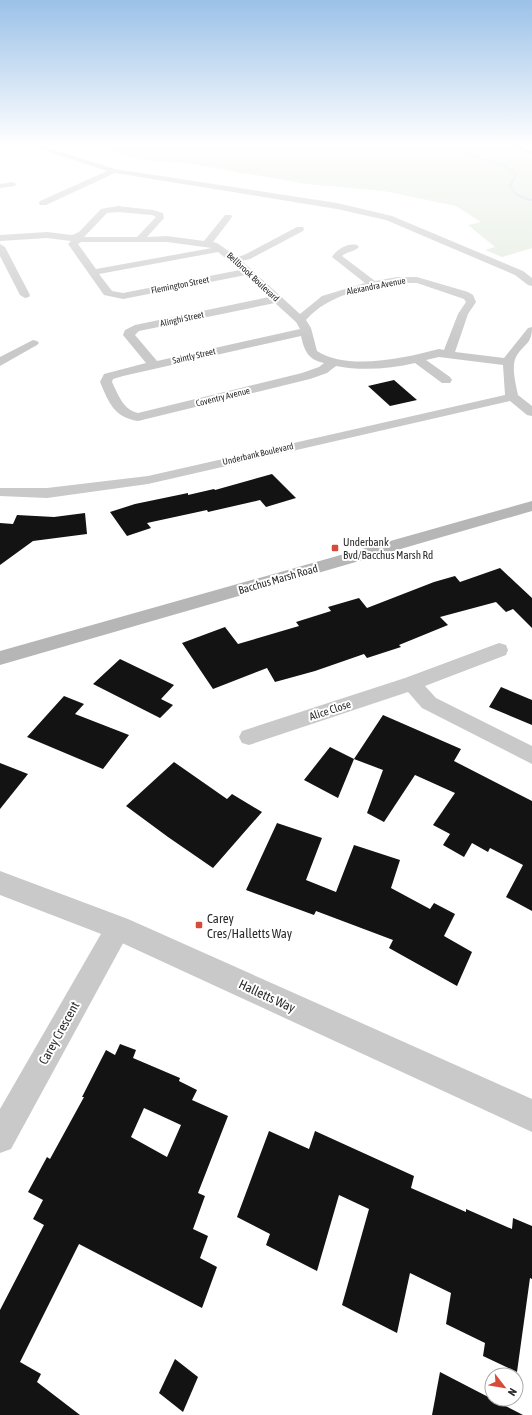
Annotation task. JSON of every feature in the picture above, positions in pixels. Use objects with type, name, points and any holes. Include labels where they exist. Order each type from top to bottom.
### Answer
[{"type":"main road","name":"Bacchus Marsh Road","points":[[0,659],[532,506]]},
{"type":"street","points":[[103,212],[76,239],[73,244],[93,272],[222,249]]},
{"type":"street","points":[[140,239],[160,218],[160,215],[145,212]]},
{"type":"street","points":[[366,212],[389,218],[519,273],[532,283]]},
{"type":"street","points":[[206,243],[228,217]]},
{"type":"street","points":[[235,260],[247,257],[300,229]]},
{"type":"street","name":"Bellbrook Boulevard","points":[[0,242],[34,234],[100,241],[167,239],[206,243],[222,249],[300,320],[306,331],[312,353]]},
{"type":"street","points":[[0,242],[25,295]]},
{"type":"street","points":[[354,247],[343,250],[337,257],[374,285]]},
{"type":"street","name":"Flemington Street","points":[[93,272],[108,293],[123,296],[247,272]]},
{"type":"street","name":"Alexandra Avenue","points":[[300,320],[326,298],[352,289],[418,280],[464,294],[469,298],[470,302],[462,314],[450,350]]},
{"type":"street","name":"Alinghi Street","points":[[154,365],[129,335],[129,332],[135,328],[277,299]]},
{"type":"street","points":[[532,330],[509,360],[509,376],[512,397],[532,412]]},
{"type":"street","name":"Saintly Street","points":[[115,401],[106,382],[108,377],[119,373],[306,331]]},
{"type":"street","points":[[0,362],[33,343]]},
{"type":"street","points":[[312,353],[321,359],[371,365],[392,363],[450,350],[509,360]]},
{"type":"street","points":[[312,353],[338,352],[367,355],[392,363]]},
{"type":"street","points":[[416,358],[446,380]]},
{"type":"street","name":"Coventry Avenue","points":[[115,401],[123,413],[130,417],[145,416],[306,376],[323,370],[334,361]]},
{"type":"street","name":"Underbank Boulevard","points":[[0,492],[47,493],[148,480],[512,397]]},
{"type":"street","name":"Alice Close","points":[[249,737],[412,683],[499,650]]},
{"type":"street","points":[[412,683],[429,703],[532,756]]},
{"type":"street","name":"Halletts Way","points":[[0,883],[118,928],[532,1116]]},
{"type":"street","name":"Carey Crescent","points":[[0,1138],[118,928]]},
{"type":"green space","points":[[465,212],[532,212],[532,248],[502,257],[485,250],[495,247],[468,225],[481,222]]},
{"type":"building","points":[[394,380],[417,400],[390,406],[368,386]]},
{"type":"building","points":[[272,474],[296,498],[266,507],[260,500],[208,512],[207,510],[147,523],[151,528],[127,536],[110,512],[135,504],[188,493],[188,495],[215,490]]},
{"type":"building","points":[[85,513],[87,534],[33,541],[0,565],[0,523],[13,524],[17,515],[54,517]]},
{"type":"building","points":[[500,568],[532,598],[532,628],[513,609],[506,612],[496,602],[440,617],[448,625],[399,645],[401,647],[367,658],[364,654],[315,671],[275,682],[267,668],[213,689],[182,643],[225,627],[238,644],[299,626],[296,622],[331,611],[328,607],[359,598],[367,608],[434,582],[455,576],[460,582]]},
{"type":"building","points":[[120,659],[174,685],[161,699],[173,705],[160,718],[93,684]]},
{"type":"building","points":[[501,687],[532,700],[532,725],[489,707]]},
{"type":"building","points":[[64,696],[84,704],[75,714],[129,735],[103,769],[27,737]]},
{"type":"building","points":[[383,715],[461,749],[454,761],[532,801],[532,911],[506,897],[523,865],[490,848],[488,852],[472,843],[464,857],[443,845],[450,834],[433,825],[455,793],[415,775],[384,822],[367,813],[383,770],[354,759]]},
{"type":"building","points":[[330,747],[354,759],[338,798],[304,780]]},
{"type":"building","points":[[174,762],[227,799],[232,794],[262,812],[213,868],[126,806]]},
{"type":"building","points":[[0,763],[28,774],[0,809]]},
{"type":"building","points":[[277,823],[322,838],[306,880],[336,892],[354,845],[400,860],[391,888],[430,909],[434,903],[455,914],[444,936],[472,952],[457,986],[389,948],[393,940],[316,911],[314,915],[246,890]]},
{"type":"building","points":[[120,1044],[136,1050],[133,1058],[180,1078],[179,1081],[197,1090],[192,1100],[228,1116],[198,1193],[205,1196],[193,1229],[208,1236],[200,1258],[217,1267],[202,1308],[79,1244],[20,1362],[41,1374],[37,1382],[80,1415],[0,1415],[0,1310],[44,1225],[33,1219],[43,1200],[28,1192],[47,1157],[50,1159],[84,1097],[82,1097],[106,1050],[115,1055]],"holes":[[[144,1108],[181,1125],[167,1157],[131,1137]]]},
{"type":"building","points":[[269,1131],[309,1149],[315,1131],[414,1176],[411,1188],[466,1212],[466,1209],[512,1229],[513,1218],[532,1226],[532,1279],[530,1278],[518,1367],[506,1367],[483,1356],[485,1343],[446,1324],[451,1293],[410,1273],[397,1333],[342,1305],[369,1209],[339,1195],[317,1271],[266,1245],[270,1234],[237,1217]]},
{"type":"building","points":[[175,1359],[198,1377],[183,1412],[159,1393]]},
{"type":"building","points":[[440,1372],[484,1395],[484,1407],[508,1407],[523,1415],[432,1415]]},
{"type":"place","name":"Underbank Bvd/Bacchus Marsh Rd","points":[[335,548]]},
{"type":"place","name":"Carey Cres/Halletts Way","points":[[199,925]]}]
